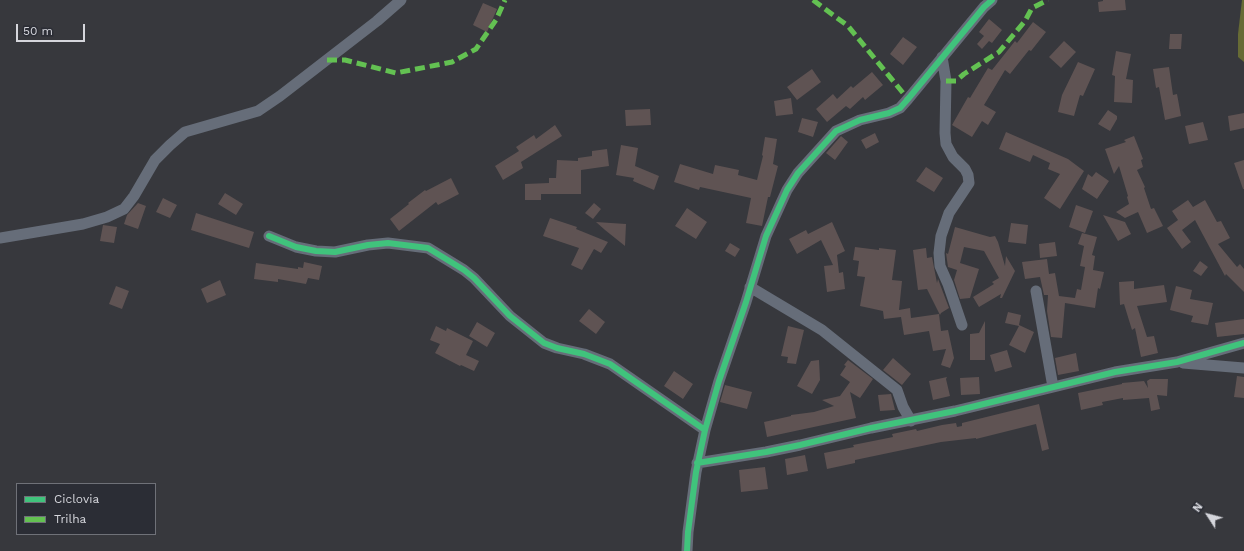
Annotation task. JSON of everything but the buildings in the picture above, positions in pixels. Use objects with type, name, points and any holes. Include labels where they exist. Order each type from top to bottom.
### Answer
[{"type":"street","points":[[0,238],[83,224],[107,217],[124,209],[134,196],[155,160],[186,132],[258,111],[365,31],[401,0]]},
{"type":"street","points":[[687,551],[697,462],[705,430],[766,236],[787,190],[798,173],[836,131],[860,120],[889,113],[900,108],[984,7],[992,0]]},
{"type":"street","points":[[942,57],[946,81],[946,144],[953,157],[965,168],[969,183],[949,213],[941,236],[940,266],[948,284],[962,325]]},
{"type":"street","points":[[269,236],[296,247],[316,251],[335,252],[368,245],[388,243],[428,248],[464,270],[474,278],[510,316],[544,343],[557,348],[584,354],[610,364],[705,430]]},
{"type":"street","points":[[750,287],[822,330],[896,390],[911,421]]},
{"type":"street","points":[[1036,292],[1053,386]]},
{"type":"street","points":[[697,462],[766,452],[871,428],[911,421],[1115,372],[1177,362],[1244,343]]},
{"type":"street","points":[[1177,362],[1244,368]]},
{"type":"green space","points":[[1242,0],[1244,0],[1244,62],[1238,57],[1238,34]]},
{"type":"marked path","points":[[327,60],[345,60],[396,73],[452,62],[476,49],[496,20],[505,0]]},
{"type":"marked path","points":[[813,0],[848,26],[908,99]]},
{"type":"marked path","points":[[946,81],[956,81],[964,74],[999,52],[1025,21],[1032,8],[1048,0]]},
{"type":"cycle path","points":[[687,551],[696,472],[705,430],[719,381],[746,302],[766,236],[787,190],[798,173],[836,131],[860,120],[889,113],[900,108],[984,7],[992,0]]},
{"type":"cycle path","points":[[269,236],[296,247],[316,251],[335,252],[368,245],[388,243],[428,248],[464,270],[474,278],[510,316],[544,343],[557,348],[584,354],[610,364],[705,430]]},
{"type":"cycle path","points":[[697,463],[766,452],[955,411],[1115,372],[1177,362],[1244,343]]}]
